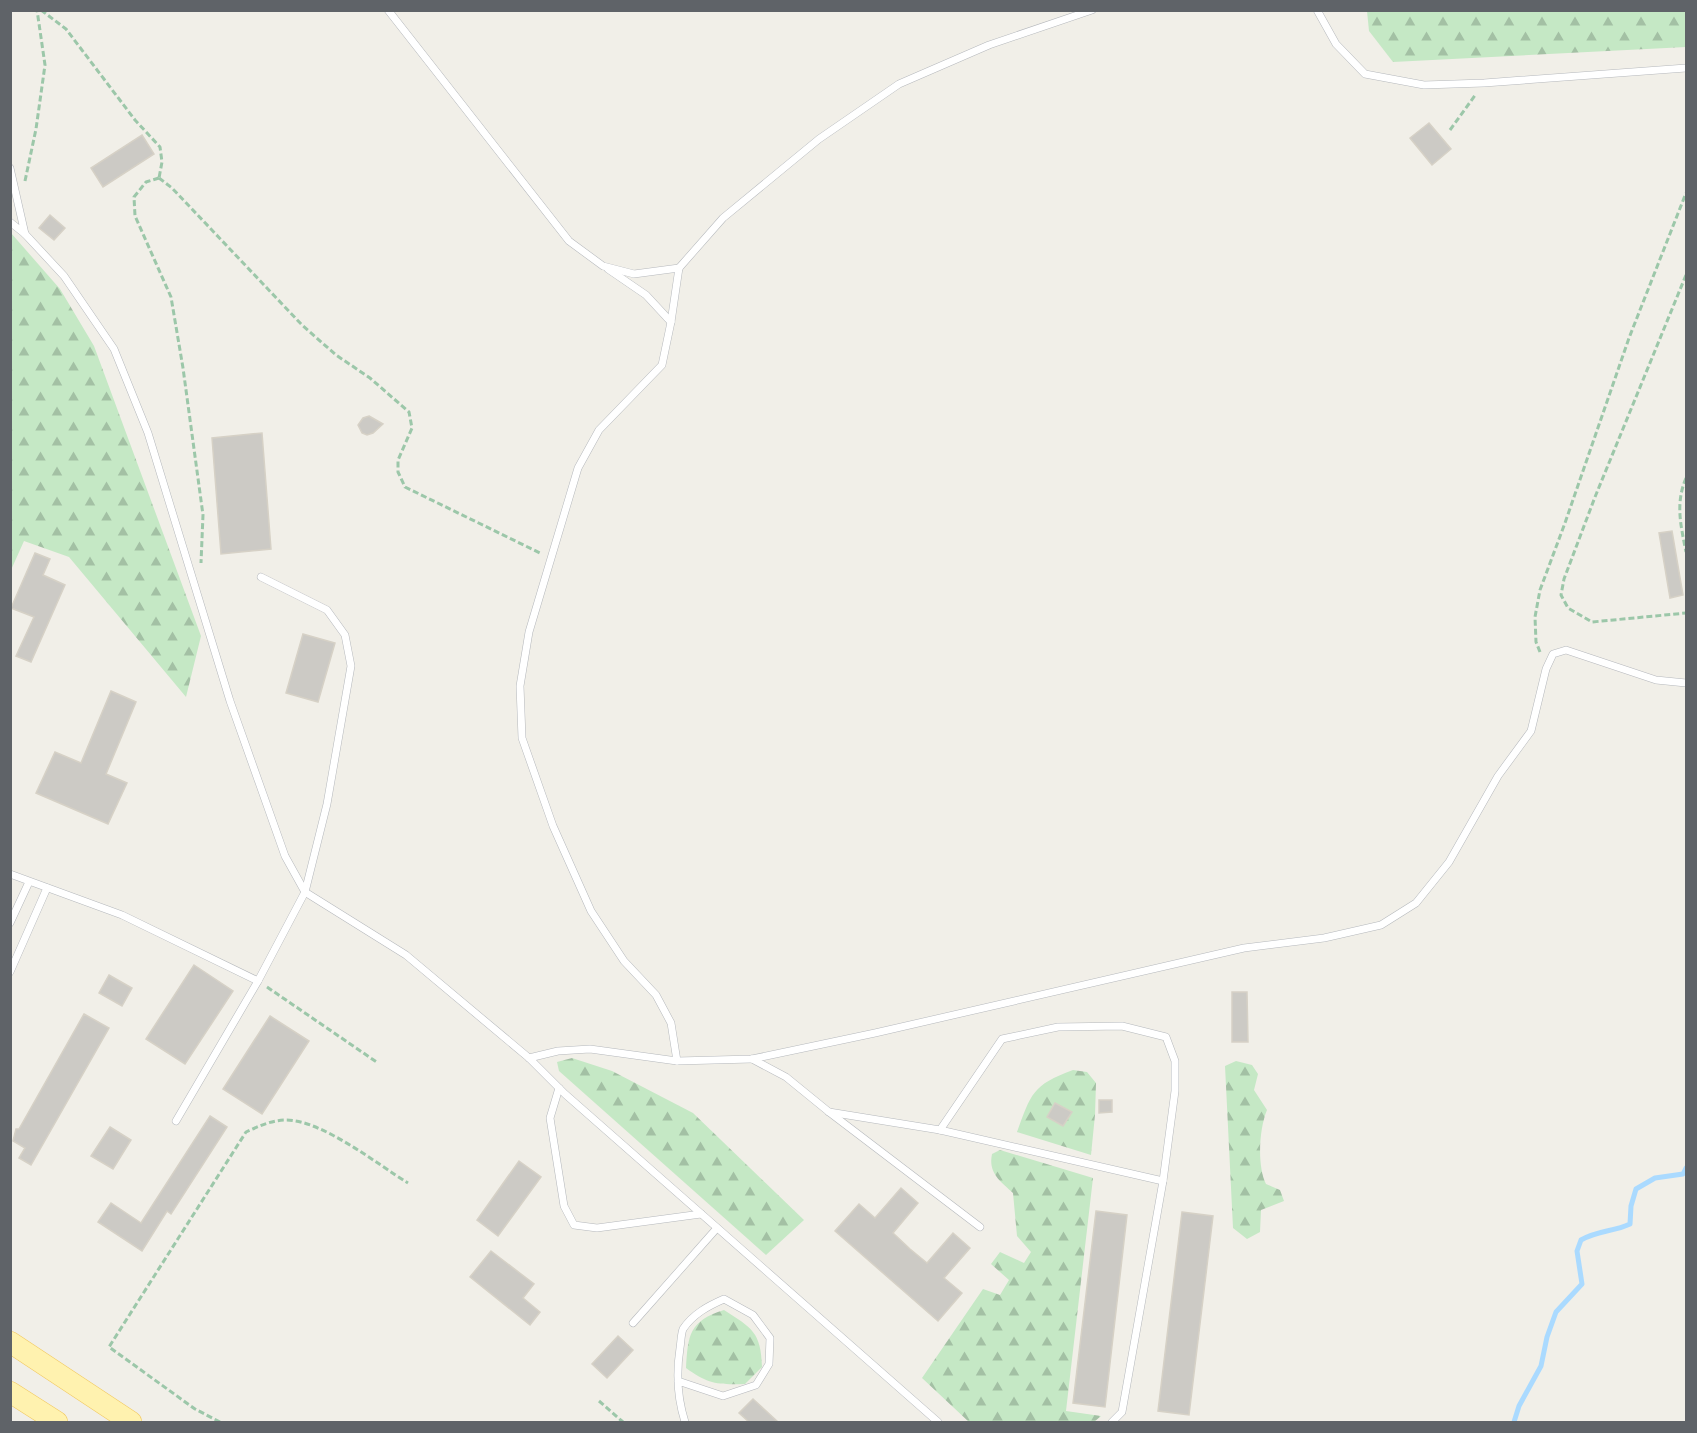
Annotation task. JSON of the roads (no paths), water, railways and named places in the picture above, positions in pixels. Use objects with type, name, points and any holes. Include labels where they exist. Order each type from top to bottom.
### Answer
[{"type":"main road","points":[[10,1342],[131,1422]]},
{"type":"main road","points":[[10,1392],[57,1422]]},
{"type":"lane","points":[[388,10],[570,241],[646,295],[671,322]]},
{"type":"lane","points":[[677,1061],[671,1023],[656,995],[624,961],[591,911],[553,825],[522,738],[520,686],[529,632],[579,468],[599,430],[662,365],[680,268],[723,218],[819,139],[898,84],[989,45],[1092,10]]},
{"type":"lane","points":[[1317,10],[1336,44],[1365,74],[1424,85],[1484,83],[1686,68]]},
{"type":"lane","points":[[10,168],[25,234]]},
{"type":"lane","points":[[10,222],[25,234],[64,276],[114,349],[148,434],[230,701],[285,856],[305,892],[406,956],[529,1058],[559,1088],[938,1422]]},
{"type":"lane","points":[[603,266],[634,274],[680,268]]},
{"type":"lane","points":[[176,1121],[258,981],[305,892],[327,804],[351,666],[345,634],[327,610],[261,577]]},
{"type":"lane","points":[[529,1058],[558,1050],[590,1049],[677,1061],[752,1059],[1244,948],[1324,938],[1381,925],[1416,903],[1449,862],[1498,776],[1531,731],[1546,669],[1553,654],[1566,650],[1656,680],[1686,683]]},
{"type":"lane","points":[[10,874],[122,915],[258,981]]},
{"type":"lane","points":[[10,923],[29,882]]},
{"type":"lane","points":[[10,972],[47,888]]},
{"type":"lane","points":[[940,1130],[1002,1039],[1058,1027],[1122,1026],[1166,1037],[1175,1061],[1175,1091],[1163,1181],[1122,1412],[1112,1422]]},
{"type":"lane","points":[[752,1059],[786,1077],[828,1112],[980,1227]]},
{"type":"lane","points":[[559,1088],[550,1118],[564,1206],[574,1225],[597,1228],[701,1214]]},
{"type":"lane","points":[[828,1112],[940,1130],[1163,1181]]},
{"type":"lane","points":[[633,1323],[717,1228]]},
{"type":"lane","points":[[678,1381],[723,1396],[756,1385],[769,1364],[770,1338],[753,1315],[724,1299],[704,1307],[682,1330],[677,1371],[679,1405],[685,1422]]},
{"type":"waterway","points":[[1514,1422],[1519,1406],[1541,1366],[1547,1337],[1556,1312],[1582,1284],[1577,1251],[1581,1240],[1630,1224],[1631,1206],[1636,1189],[1655,1178],[1683,1174],[1686,1168]]}]
